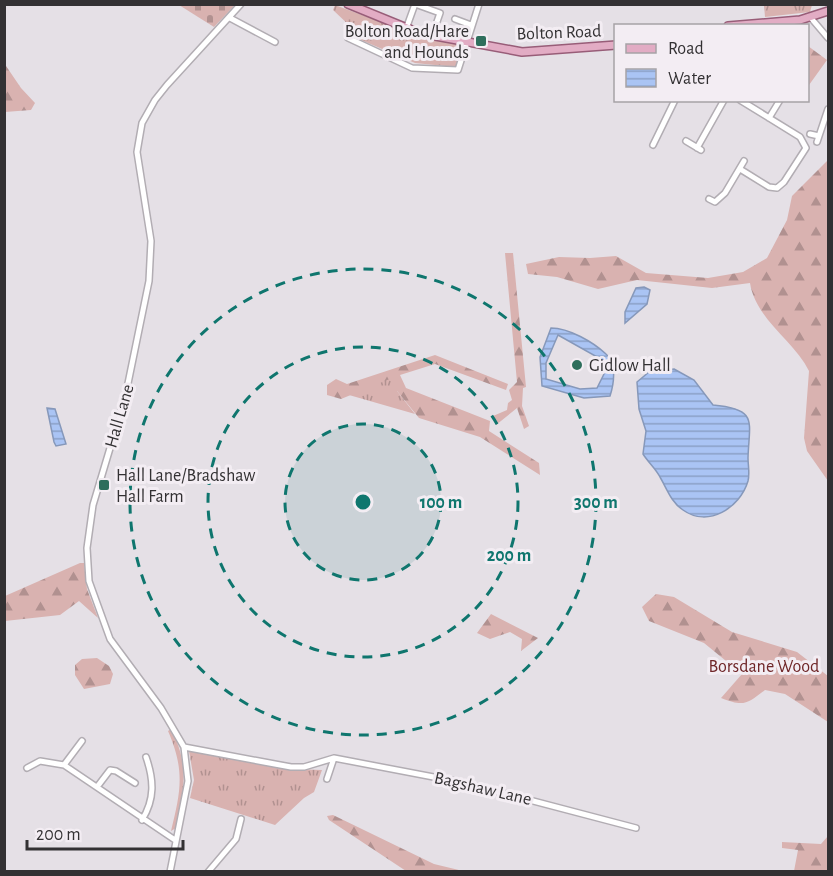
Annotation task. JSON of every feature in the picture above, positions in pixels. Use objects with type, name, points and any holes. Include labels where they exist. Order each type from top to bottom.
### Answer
[{"type":"main road","name":"Bolton Road","points":[[348,4],[406,29],[432,36],[522,52],[614,45]]},
{"type":"main road","points":[[749,24],[812,18],[828,11]]},
{"type":"street","name":"Hall Lane","points":[[170,872],[188,781],[184,747],[160,708],[110,639],[89,581],[87,548],[93,505],[137,349],[151,263],[149,227],[138,168],[139,136],[142,123],[167,85],[241,4]]},
{"type":"street","points":[[406,29],[415,4],[428,7],[440,13],[432,36]]},
{"type":"street","points":[[348,38],[412,68],[458,70],[479,4]]},
{"type":"street","points":[[230,18],[275,42]]},
{"type":"street","points":[[812,18],[828,38]]},
{"type":"street","points":[[455,19],[471,26]]},
{"type":"street","points":[[653,145],[674,102]]},
{"type":"street","points":[[686,141],[699,149],[723,102]]},
{"type":"street","points":[[740,169],[769,187],[779,187],[805,153],[805,145],[800,137],[743,102]]},
{"type":"street","points":[[769,118],[779,102]]},
{"type":"street","points":[[810,134],[818,139],[828,109]]},
{"type":"street","points":[[712,203],[725,193],[744,161]]},
{"type":"street","points":[[64,765],[82,741]]},
{"type":"street","points":[[184,747],[291,767],[304,767],[331,759],[327,779]]},
{"type":"street","points":[[142,820],[153,793],[152,774],[146,757]]},
{"type":"street","name":"Bagshaw Lane","points":[[331,759],[465,783],[636,828]]},
{"type":"street","points":[[27,768],[40,761],[64,765],[142,820],[175,840]]},
{"type":"street","points":[[97,787],[110,770],[116,771],[135,783]]},
{"type":"street","points":[[208,872],[236,839],[241,819]]},
{"type":"street","points":[[238,828],[246,830]]},
{"type":"green space","points":[[235,4],[214,27],[179,5]]},
{"type":"green space","points":[[335,5],[405,31],[461,43],[459,63],[455,67],[415,63],[354,37],[352,28],[333,10]]},
{"type":"green space","points":[[764,5],[812,5],[810,12],[765,17]]},
{"type":"green space","points":[[809,47],[827,60],[809,85]]},
{"type":"green space","points":[[4,63],[21,88],[35,103],[31,110],[5,112]]},
{"type":"green space","points":[[828,160],[828,481],[807,451],[804,438],[809,371],[794,349],[767,319],[754,296],[750,283],[712,288],[637,280],[598,289],[557,277],[528,274],[526,264],[559,257],[616,256],[646,273],[708,278],[743,272],[767,258],[787,220],[792,196]]},
{"type":"green space","points":[[505,253],[513,253],[526,387],[523,388],[522,406],[529,426],[524,429],[517,408],[496,425],[493,416],[507,410],[508,403],[512,400],[509,390],[517,382]]},
{"type":"green space","points":[[435,355],[508,384],[506,390],[435,364],[400,375],[406,388],[490,421],[489,431],[539,463],[540,475],[480,437],[419,418],[397,391],[397,376],[341,399],[327,395],[327,385],[336,379],[347,384]]},
{"type":"green space","points":[[399,373],[397,391],[415,414],[349,395]]},
{"type":"green space","points":[[84,563],[87,589],[98,618],[79,601],[60,615],[5,621],[5,596]]},
{"type":"green space","name":"Borsdane Wood","points":[[656,594],[674,597],[732,632],[797,652],[828,676],[828,722],[785,694],[765,690],[745,703],[735,703],[721,698],[742,674],[704,643],[649,621],[642,607]]},
{"type":"green space","points":[[491,614],[538,638],[521,651],[522,639],[510,632],[490,639],[477,633]]},
{"type":"green space","points":[[97,658],[109,666],[113,674],[110,684],[84,689],[75,675],[75,665],[82,659]]},
{"type":"green space","points":[[171,729],[181,755],[184,778],[176,828],[171,831],[180,781],[177,757],[168,731]]},
{"type":"green space","points":[[189,751],[292,769],[322,770],[314,792],[304,798],[275,825],[190,798],[194,780]]},
{"type":"green space","points":[[333,815],[434,864],[463,871],[406,871],[329,820],[327,816]]},
{"type":"green space","points":[[828,836],[828,871],[794,871],[798,850],[782,848],[782,842],[821,844]]},
{"type":"water","points":[[644,287],[650,290],[647,304],[625,323],[625,312],[636,288]]},
{"type":"water","points":[[551,328],[565,330],[588,340],[606,354],[612,363],[613,380],[610,396],[584,398],[542,386],[540,357]],"holes":[[[558,335],[599,358],[605,372],[597,388],[580,389],[546,379],[546,363]]]},
{"type":"water","points":[[674,369],[694,380],[713,405],[738,410],[745,414],[748,420],[748,481],[744,491],[731,507],[712,516],[693,515],[679,507],[643,454],[646,431],[639,409],[637,382],[649,372]]},
{"type":"water","points":[[47,408],[55,409],[66,444],[56,446]]},
{"type":"place","name":"Bolton Road/Hare and Hounds","points":[[481,41]]},
{"type":"place","name":"Gidlow Hall","points":[[577,365]]},
{"type":"place","name":"Hall Lane/Bradshaw Hall Farm","points":[[104,485]]}]
